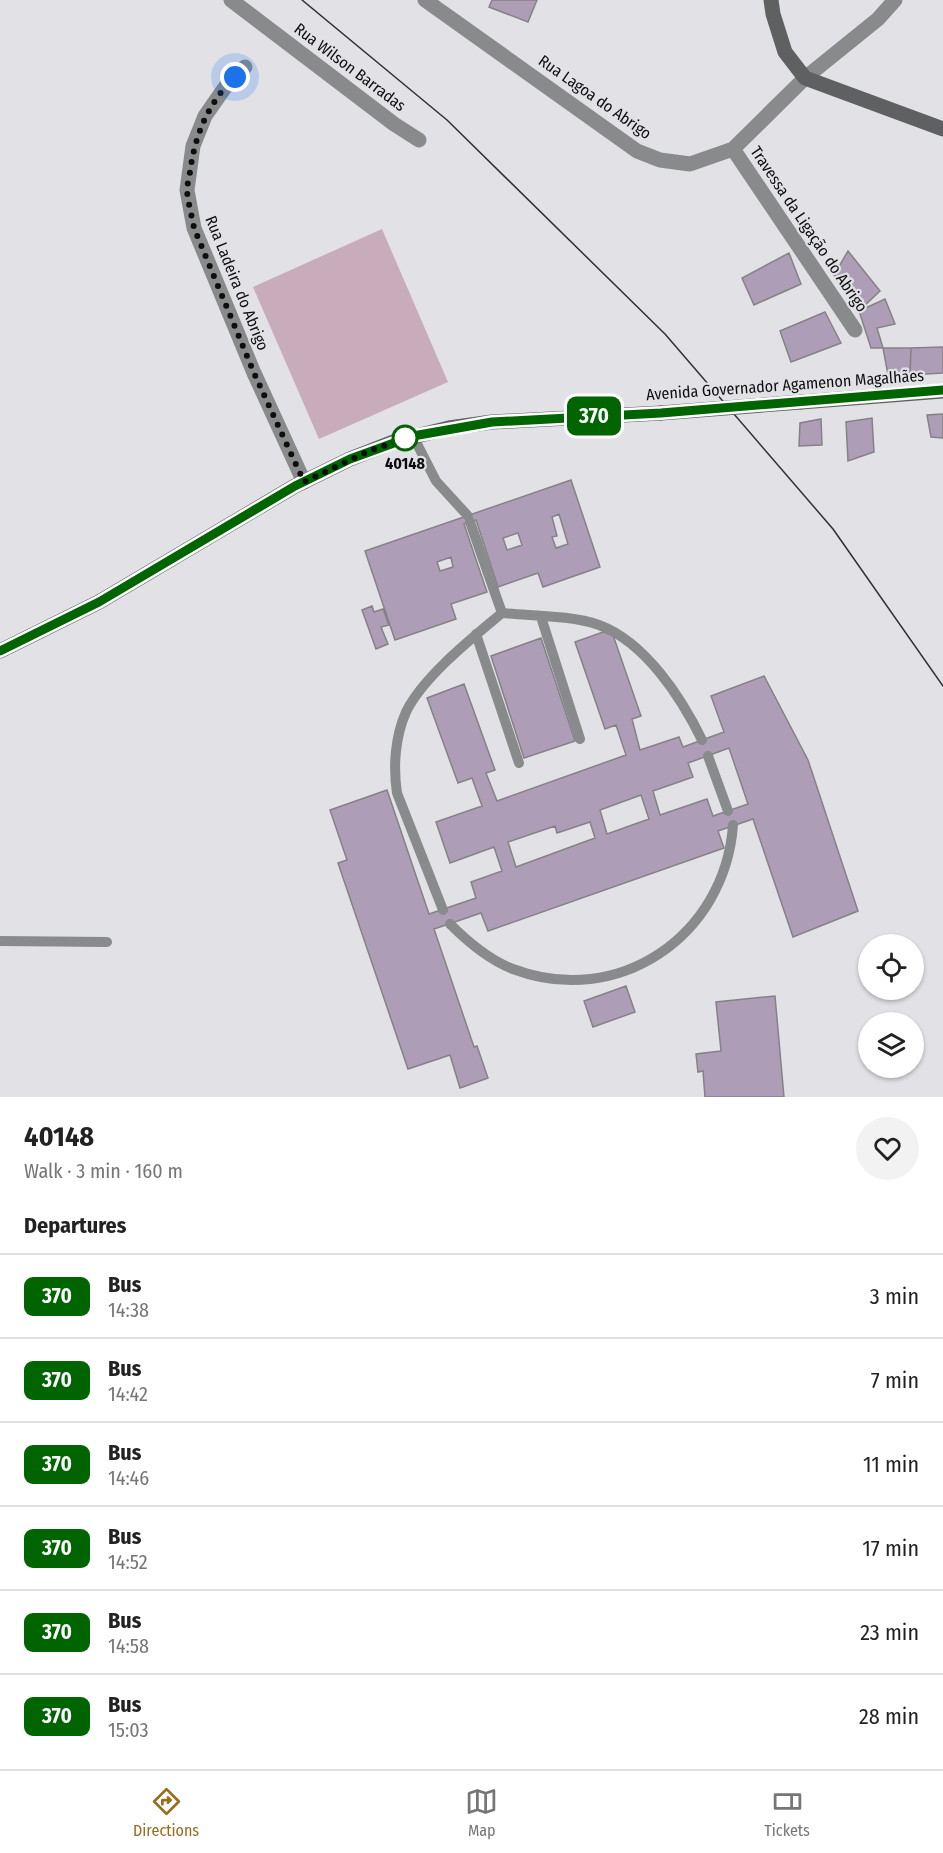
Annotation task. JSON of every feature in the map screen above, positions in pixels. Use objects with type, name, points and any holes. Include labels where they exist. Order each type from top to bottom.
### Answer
[{"type":"main road","points":[[771,0],[785,52],[805,78],[943,129]]},
{"type":"main road","name":"Avenida Governador Agamenon Magalhães","points":[[0,651],[99,602],[304,482],[369,451],[413,436],[492,422],[661,413],[943,391]]},
{"type":"street","name":"Rua Wilson Barradas","points":[[231,0],[394,124],[419,140]]},
{"type":"street","name":"Rua Lagoa do Abrigo","points":[[425,0],[637,151],[660,160],[690,164],[733,148],[805,78],[878,19],[895,0]]},
{"type":"street","name":"Rua Ladeira do Abrigo","points":[[245,67],[226,86],[205,116],[193,146],[187,190],[194,228],[254,373],[304,482]]},
{"type":"street","name":"Travessa da Ligação do Abrigo","points":[[733,148],[855,330]]},
{"type":"lane","points":[[413,436],[436,480],[469,519],[502,613]]},
{"type":"lane","points":[[443,910],[397,793],[394,775],[398,737],[406,712],[418,694],[448,660],[502,613],[541,616],[597,625],[619,634],[639,649],[659,672],[683,706],[702,740]]},
{"type":"lane","points":[[541,616],[580,739]]},
{"type":"lane","points":[[476,634],[519,763]]},
{"type":"lane","points":[[708,756],[729,811]]},
{"type":"lane","points":[[450,924],[471,945],[511,968],[538,977],[567,981],[594,979],[639,966],[674,944],[702,915],[721,882],[731,847],[732,825]]},
{"type":"lane","points":[[0,940],[107,942]]},
{"type":"shaded area","points":[[382,229],[448,382],[319,439],[253,287]]},
{"type":"building","points":[[492,0],[537,0],[528,22],[489,7]]},
{"type":"building","points":[[848,251],[880,291],[859,311],[834,275]]},
{"type":"building","points":[[789,253],[801,284],[754,305],[742,278]]},
{"type":"building","points":[[885,299],[895,324],[877,328],[883,348],[871,348],[859,311]]},
{"type":"building","points":[[825,312],[841,343],[791,362],[780,331]]},
{"type":"building","points":[[943,347],[943,373],[910,375],[911,348]]},
{"type":"building","points":[[883,348],[911,348],[910,375],[888,375]]},
{"type":"building","points":[[943,414],[943,438],[931,437],[927,415]]},
{"type":"building","points":[[872,418],[874,452],[848,461],[846,422]]},
{"type":"building","points":[[821,419],[822,445],[799,446],[800,423]]},
{"type":"building","points":[[571,480],[600,567],[543,587],[538,573],[498,587],[476,520],[464,524],[487,592],[451,604],[456,619],[395,640],[365,551]],"holes":[[[559,514],[568,544],[556,548],[552,537],[557,536],[552,517]],[[518,533],[522,545],[507,550],[503,538]],[[451,557],[453,567],[440,571],[437,562]]]},
{"type":"building","points":[[372,606],[374,612],[383,609],[389,625],[381,627],[388,644],[376,649],[362,610]]},
{"type":"building","points":[[603,632],[613,635],[641,716],[632,719],[640,750],[679,737],[683,747],[724,732],[711,696],[764,676],[808,760],[858,911],[793,937],[753,819],[718,831],[724,848],[488,931],[481,913],[434,929],[474,1047],[477,1046],[488,1078],[460,1088],[450,1055],[408,1069],[338,863],[347,860],[330,810],[387,790],[429,914],[476,898],[471,882],[502,871],[494,847],[450,863],[436,822],[482,806],[472,778],[458,783],[427,698],[464,684],[495,770],[486,773],[497,801],[626,755],[616,725],[605,729],[575,642]],"holes":[[[729,748],[748,804],[713,816],[707,799],[660,815],[653,791],[693,777],[688,763]],[[641,795],[649,819],[607,834],[600,810]],[[590,822],[595,838],[516,867],[508,842],[555,826],[557,833]]]},
{"type":"building","points":[[541,638],[575,741],[524,758],[491,656]]},
{"type":"building","points":[[626,986],[635,1012],[593,1027],[584,1001]]},
{"type":"building","points":[[775,996],[784,1097],[705,1097],[703,1071],[698,1072],[696,1054],[721,1051],[716,1002]]},
{"type":"tram line","points":[[302,0],[447,120],[665,334],[833,529],[943,686]]},
{"type":"bus line","name":"370","points":[[0,651],[99,602],[295,486],[350,459],[413,436],[492,422],[661,413],[943,390]]},
{"type":"place","name":"40148","points":[[405,438]]},
{"type":"route","points":[[235,77],[205,116],[193,146],[187,190],[190,209],[194,228],[254,373],[304,482],[350,459],[413,436],[405,438]]}]
